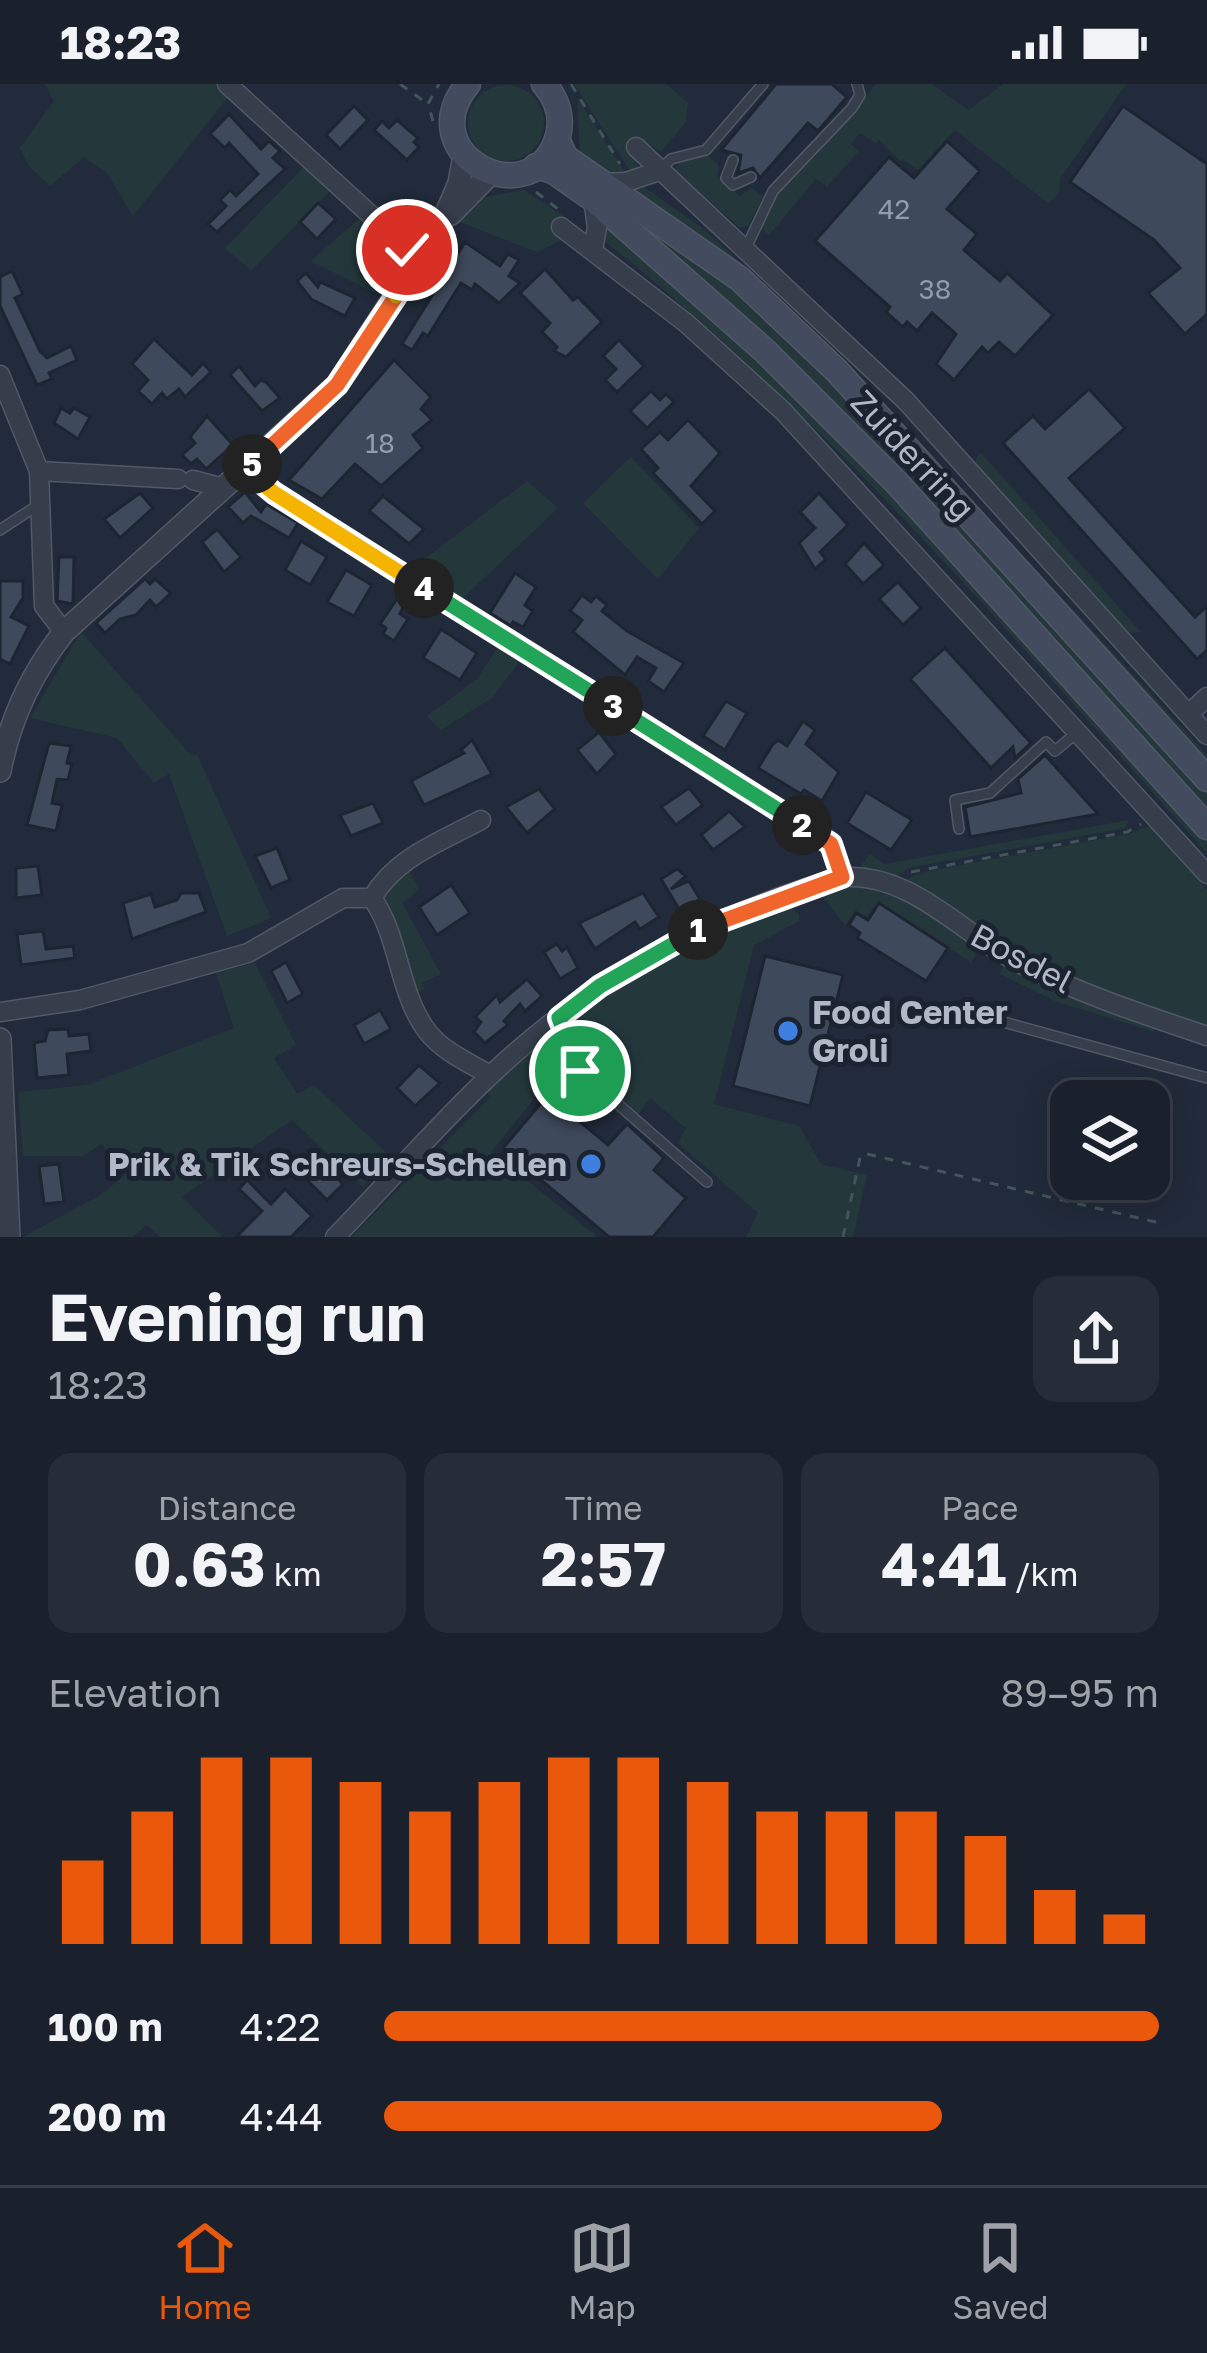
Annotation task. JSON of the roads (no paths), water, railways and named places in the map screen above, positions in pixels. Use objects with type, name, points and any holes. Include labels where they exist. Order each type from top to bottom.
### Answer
[{"type":"main road","points":[[444,92],[453,133],[464,155],[490,173],[516,175],[536,166],[557,140],[559,111],[544,84]]},
{"type":"main road","name":"Zuiderring","points":[[557,140],[565,157],[597,191],[897,483],[1207,827]]},
{"type":"main road","name":"Zuiderring","points":[[536,166],[597,191],[740,279],[837,371],[1207,779]]},
{"type":"street","points":[[227,84],[419,259]]},
{"type":"street","name":"Zuiderring","points":[[636,147],[906,401],[1207,734]]},
{"type":"street","points":[[0,771],[20,703],[37,667],[64,632],[337,385],[442,223],[459,183],[464,155]]},
{"type":"street","points":[[593,251],[597,191],[659,171]]},
{"type":"street","points":[[442,223],[490,173]]},
{"type":"street","name":"Zuiderring","points":[[561,227],[686,322],[783,411],[1207,874]]},
{"type":"street","points":[[0,374],[39,471],[44,605],[64,632]]},
{"type":"street","points":[[246,470],[274,493],[831,844],[842,877],[689,934],[600,986],[490,1076],[334,1237]]},
{"type":"street","points":[[39,471],[185,480],[224,488]]},
{"type":"street","points":[[1189,714],[1207,697]]},
{"type":"street","points":[[372,898],[385,875],[401,862],[481,820]]},
{"type":"street","name":"Bosdel","points":[[842,877],[868,875],[894,883],[1020,964],[1207,1036]]},
{"type":"street","points":[[0,1012],[80,1000],[248,952],[343,898],[372,898]]},
{"type":"street","points":[[372,898],[416,1014],[429,1035],[490,1076]]},
{"type":"street","points":[[0,1039],[10,1237]]},
{"type":"lane","points":[[659,171],[670,159],[706,150],[763,84]]},
{"type":"lane","points":[[745,249],[773,190],[817,149],[858,90],[868,84]]},
{"type":"lane","points":[[733,160],[726,178],[733,185],[751,177]]},
{"type":"lane","points":[[0,530],[41,503]]},
{"type":"lane","points":[[959,830],[955,800],[990,793],[1046,742],[1055,751],[1078,731]]},
{"type":"lane","points":[[967,1012],[1207,1078]]},
{"type":"lane","points":[[559,1018],[580,1071],[707,1182]]},
{"type":"place","name":"Food Center Groli","points":[[788,1031]]},
{"type":"place","name":"Prik & Tik Schreurs-Schellen","points":[[591,1164]]}]
